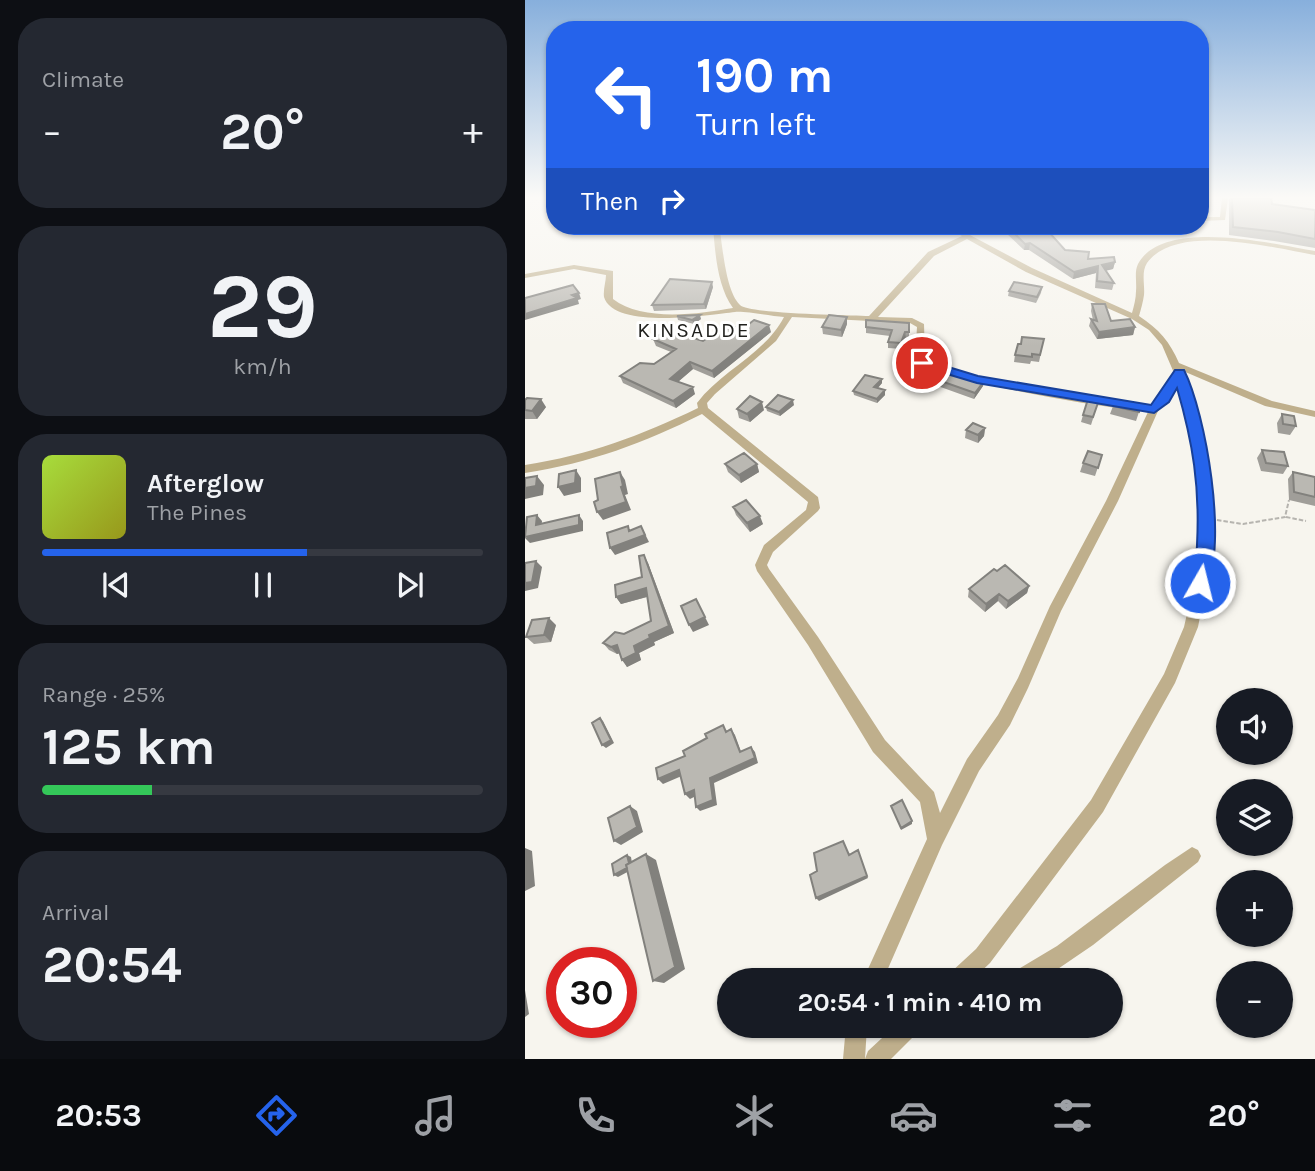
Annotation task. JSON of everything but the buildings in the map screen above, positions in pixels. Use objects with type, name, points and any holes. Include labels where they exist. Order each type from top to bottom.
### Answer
[{"type":"street","points":[[720,247],[725,276],[739,309]]},
{"type":"street","points":[[872,318],[931,254],[945,247]]},
{"type":"street","points":[[970,968],[983,956],[1097,806],[1170,678],[1191,627],[1205,561],[1206,519],[1200,443],[1178,369],[1159,336],[1135,317],[1029,270],[986,247]]},
{"type":"street","points":[[1135,317],[1140,297],[1141,266],[1153,249],[1158,247]]},
{"type":"street","points":[[1271,247],[1315,253]]},
{"type":"street","points":[[525,276],[574,267],[610,273],[607,293],[610,300],[628,312],[642,315],[705,314],[739,309],[789,315],[872,318],[919,323],[920,359],[927,366],[977,379],[1154,409]]},
{"type":"street","points":[[789,315],[786,326],[777,336],[707,396],[702,403],[703,409],[814,500],[810,513],[768,549],[761,565],[879,746],[927,798],[936,839]]},
{"type":"street","points":[[878,968],[936,839],[973,765],[1004,720],[1024,683],[1055,610],[1112,501],[1154,409],[1164,399],[1178,369]]},
{"type":"street","points":[[1178,369],[1259,401],[1315,414]]},
{"type":"street","points":[[525,469],[605,454],[636,443],[703,409]]},
{"type":"street","points":[[1037,968],[1112,917],[1192,856]]},
{"type":"street","points":[[854,1059],[856,1038]]},
{"type":"street","points":[[876,1059],[898,1038]]},
{"type":"path","points":[[1285,517],[1289,500]]},
{"type":"path","points":[[1206,519],[1243,524],[1285,517],[1306,521]]},
{"type":"district","name":"KINSADDE","points":[[694,330]]},
{"type":"route","points":[[922,363],[977,379],[1154,409],[1160,406],[1179,373],[1200,443],[1207,510],[1205,561],[1200,583]]}]
